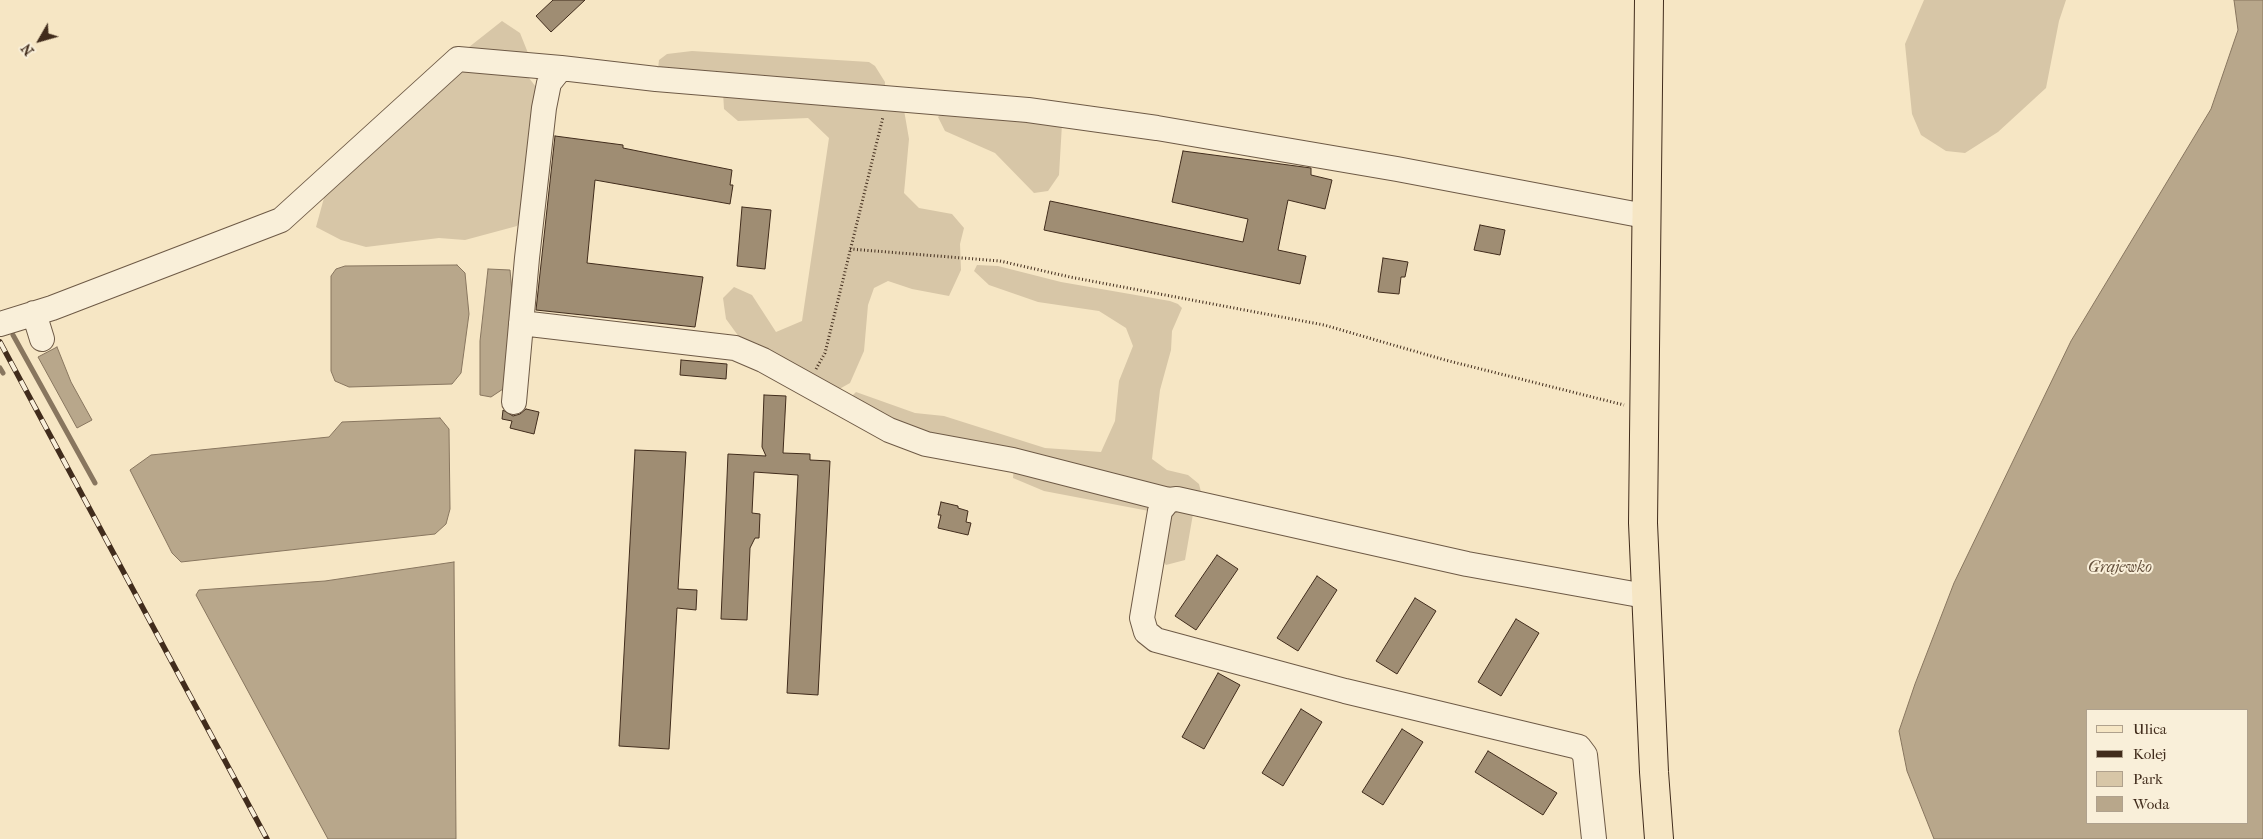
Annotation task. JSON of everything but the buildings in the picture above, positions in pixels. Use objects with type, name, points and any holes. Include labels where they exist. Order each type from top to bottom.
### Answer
[{"type":"main road","points":[[1649,0],[1645,216],[1645,596],[1659,839]]},
{"type":"street","points":[[0,324],[281,220],[458,59],[656,79],[1028,110],[1157,128],[1388,168],[1645,216]]},
{"type":"street","points":[[514,402],[544,108],[549,83],[561,68]]},
{"type":"street","points":[[34,313],[42,339]]},
{"type":"street","points":[[521,324],[736,348],[763,360],[889,430],[926,444],[1013,460],[1169,500],[1177,499],[1467,564],[1645,596]]},
{"type":"street","points":[[1169,500],[1160,511],[1142,618],[1146,632],[1156,640],[1345,691],[1579,747],[1585,755],[1594,839]]},
{"type":"path","points":[[808,385],[825,352],[888,97]]},
{"type":"path","points":[[850,249],[1000,261],[1070,277],[1324,325],[1445,360],[1644,410]]},
{"type":"green space","points":[[1924,0],[2066,0],[2059,21],[2046,88],[1998,132],[1965,153],[1946,151],[1921,135],[1912,114],[1905,44]]},
{"type":"green space","points":[[502,21],[520,33],[528,53],[529,78],[539,91],[525,211],[517,226],[465,240],[439,238],[366,247],[341,240],[316,227],[327,187],[464,51]]},
{"type":"green space","points":[[692,51],[869,62],[875,66],[885,82],[884,105],[904,110],[909,139],[904,193],[919,208],[952,214],[964,228],[960,244],[961,270],[949,296],[912,289],[888,281],[874,288],[868,305],[864,351],[850,383],[834,392],[742,341],[726,319],[723,298],[734,287],[752,295],[776,332],[802,321],[829,138],[808,118],[738,121],[724,109],[722,75],[658,69],[659,60],[667,54]]},
{"type":"green space","points":[[947,109],[1062,124],[1059,175],[1048,191],[1034,193],[995,153],[945,131],[938,117]]},
{"type":"green space","points":[[977,265],[998,266],[1061,282],[1170,301],[1182,308],[1172,331],[1171,350],[1160,390],[1152,459],[1167,470],[1188,475],[1199,484],[1203,500],[1193,514],[1185,560],[1166,565],[1157,554],[1149,511],[1044,491],[1013,478],[1015,455],[936,439],[848,400],[856,392],[915,413],[944,416],[1045,448],[1101,452],[1115,421],[1119,381],[1133,346],[1126,328],[1099,311],[1038,302],[989,285],[974,271]]},
{"type":"water","name":"Grajewko","points":[[2234,0],[2263,0],[2263,839],[1934,839],[1907,771],[1899,731],[1915,684],[1954,583],[2071,341],[2211,109],[2238,30]]},
{"type":"water","points":[[457,265],[465,273],[469,314],[461,373],[452,384],[349,387],[335,381],[331,371],[331,276],[336,269],[345,266]]},
{"type":"water","points":[[488,269],[510,270],[514,314],[503,389],[491,397],[480,395],[480,341]]},
{"type":"water","points":[[57,347],[71,382],[92,420],[77,428],[38,357]]},
{"type":"water","points":[[440,418],[449,429],[450,509],[446,524],[435,534],[181,562],[172,553],[130,470],[151,455],[329,437],[342,422]]},
{"type":"water","points":[[454,562],[456,839],[328,839],[196,595],[199,590],[325,581]]},
{"type":"waterway","points":[[13,335],[95,483]]},
{"type":"waterway","points":[[0,368],[3,373]]},
{"type":"railway","points":[[0,342],[267,839]]}]
